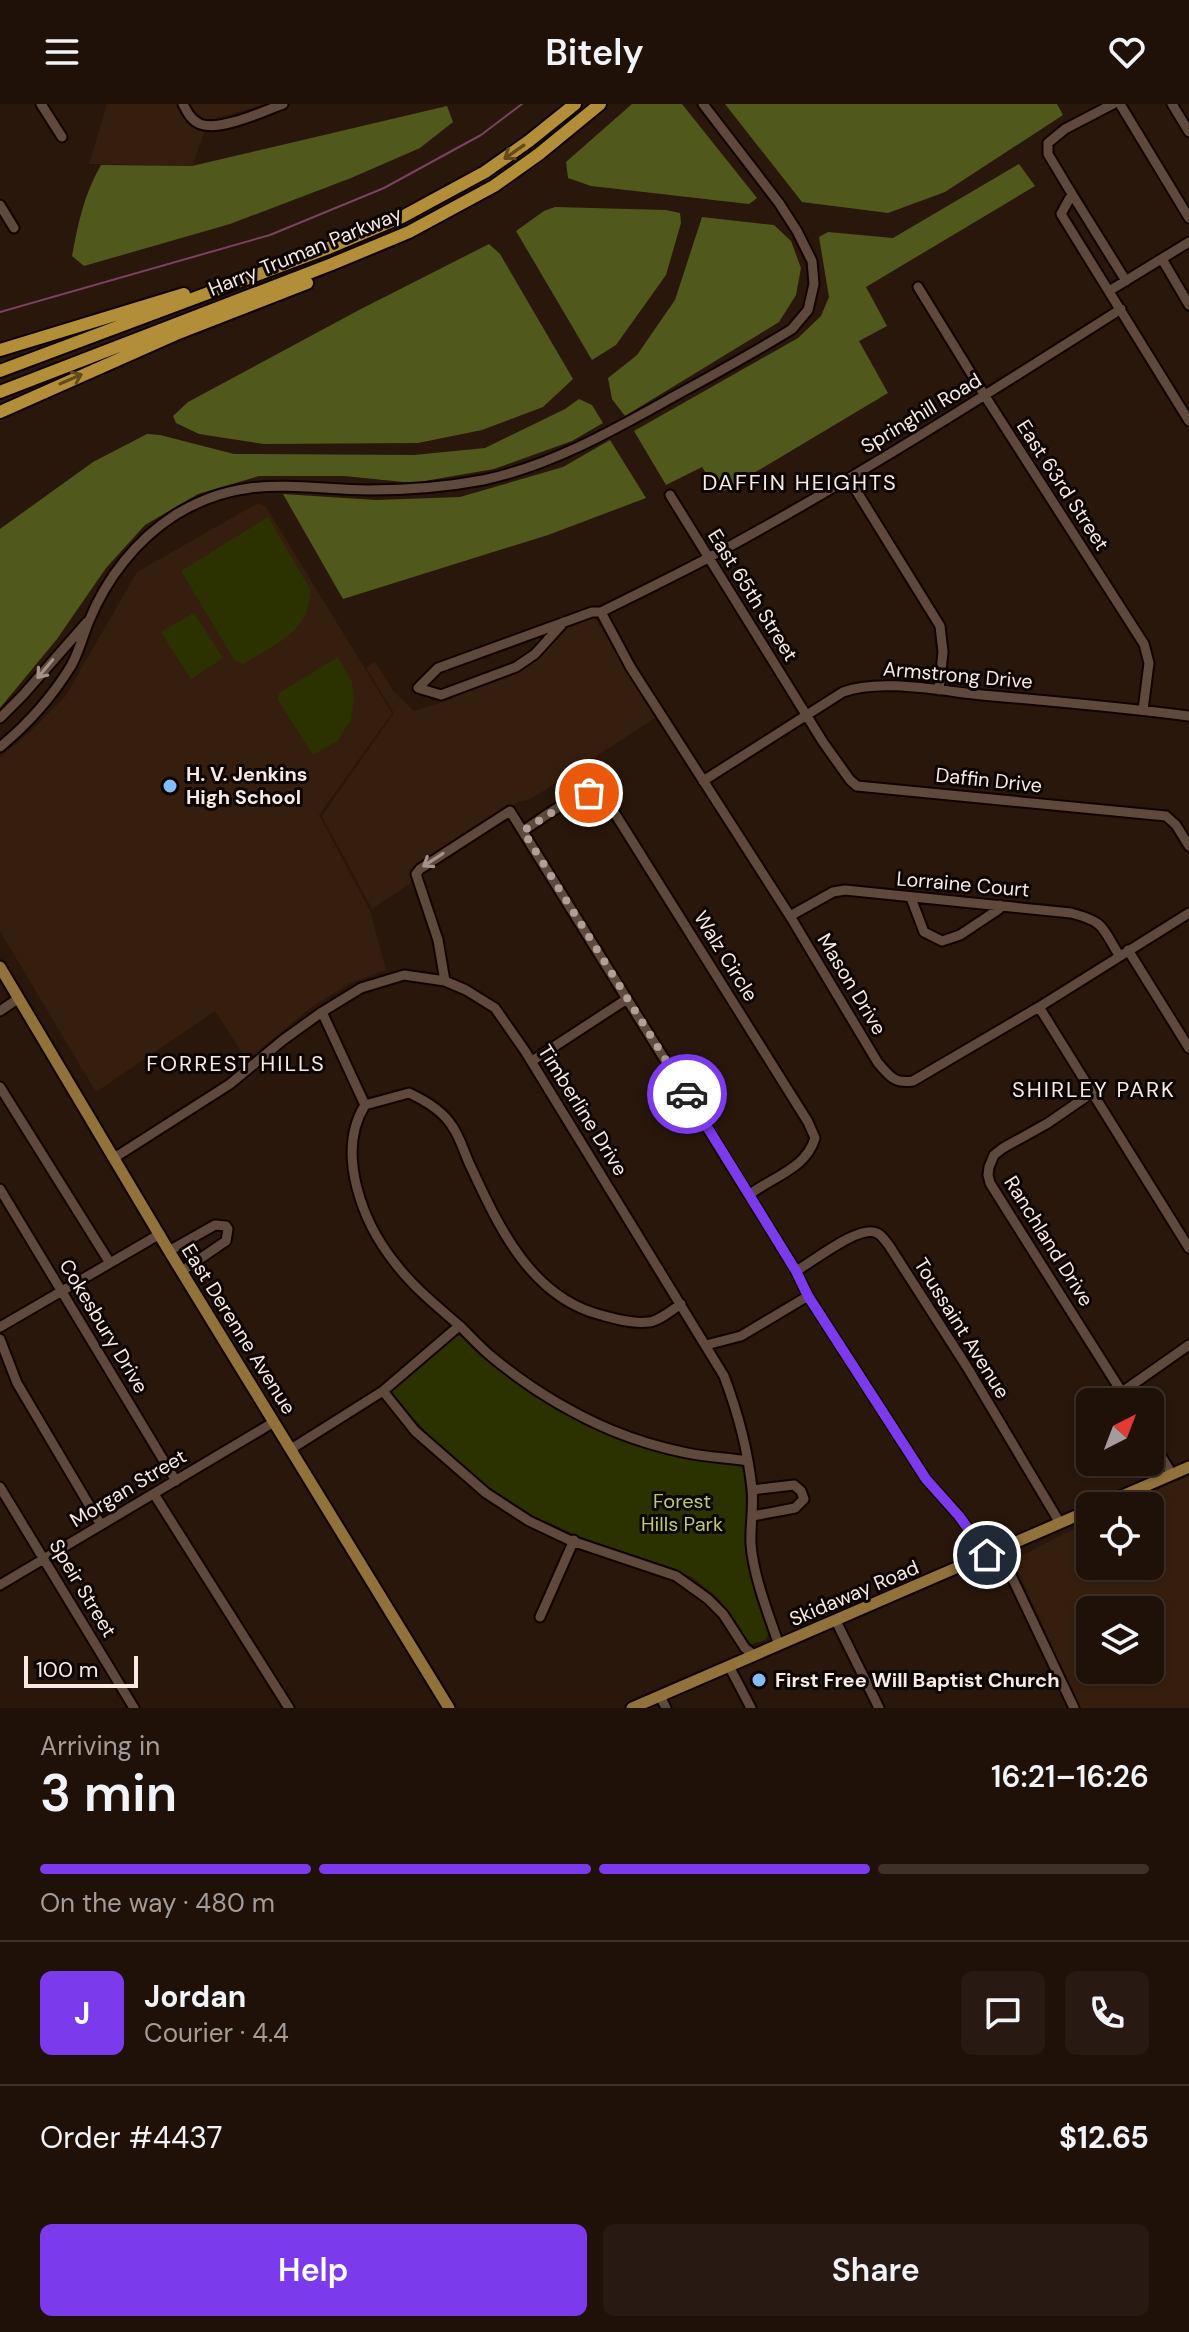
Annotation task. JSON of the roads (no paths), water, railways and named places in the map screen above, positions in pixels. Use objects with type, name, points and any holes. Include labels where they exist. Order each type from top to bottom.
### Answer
[{"type":"highway","name":"Harry Truman Parkway","points":[[0,371],[365,234],[438,199],[507,157],[575,104]]},
{"type":"highway","name":"Harry Truman Parkway","points":[[0,392],[372,249],[446,213],[517,170],[600,104]]},
{"type":"highway","points":[[0,412],[162,340],[322,277],[374,253],[446,213]]},
{"type":"highway","points":[[0,350],[268,271]]},
{"type":"main road","name":"East Derenne Avenue","points":[[0,967],[169,1251],[449,1708]]},
{"type":"main road","points":[[1131,1492],[1189,1467]]},
{"type":"main road","name":"Skidaway Road","points":[[632,1708],[1076,1516]]},
{"type":"street","points":[[41,104],[62,137]]},
{"type":"street","points":[[183,104],[192,119],[205,125],[226,123],[283,104]]},
{"type":"street","points":[[0,747],[21,730],[52,694],[73,663],[105,587],[145,538],[175,515],[222,494],[256,486],[368,490],[424,487],[483,480],[519,470],[590,442],[792,329],[808,310],[814,284],[812,261],[779,203],[703,104]]},
{"type":"street","points":[[1113,104],[1065,129],[1048,143],[1048,154],[1126,281]]},
{"type":"street","points":[[1120,104],[1189,218]]},
{"type":"street","points":[[1172,104],[1189,132]]},
{"type":"street","points":[[1072,194],[1061,214],[1189,421]]},
{"type":"street","points":[[0,205],[14,228]]},
{"type":"street","points":[[1109,291],[1189,242]]},
{"type":"street","points":[[1162,259],[1189,305]]},
{"type":"street","name":"East 63rd Street","points":[[918,287],[1144,644],[1149,663],[1143,710]]},
{"type":"street","name":"Springhill Road","points":[[564,622],[535,654],[516,667],[441,695],[418,688],[438,668],[564,622],[592,612],[601,612],[708,558],[849,479],[1121,309]]},
{"type":"street","points":[[849,479],[940,626],[943,652],[939,690]]},
{"type":"street","name":"East 65th Street","points":[[670,495],[807,715]]},
{"type":"street","name":"Mason Drive","points":[[601,612],[631,668],[790,916],[878,1063],[901,1083],[913,1081],[1039,1007],[1189,913]]},
{"type":"street","points":[[0,718],[89,620]]},
{"type":"street","name":"Armstrong Drive","points":[[703,781],[843,692],[858,686],[939,690],[1189,716]]},
{"type":"street","name":"Daffin Drive","points":[[807,715],[857,786],[1166,816],[1176,825],[1189,846]]},
{"type":"street","name":"Walz Circle","points":[[523,831],[578,796],[589,793],[600,796],[609,804],[808,1122],[816,1140],[804,1159],[749,1195]]},
{"type":"street","points":[[445,981],[438,940],[416,874],[510,811],[796,1271],[808,1296],[926,1479],[993,1552],[1074,1708]]},
{"type":"street","name":"Lorraine Court","points":[[790,916],[833,892],[845,890],[1071,913],[1094,919],[1119,955]]},
{"type":"street","points":[[911,898],[924,932],[942,941],[960,935],[999,909],[1000,905]]},
{"type":"street","points":[[1128,950],[1189,1048]]},
{"type":"street","name":"Timberline Drive","points":[[114,1158],[230,1084],[283,1040],[361,988],[404,975],[445,981],[495,1008],[532,1061],[724,1376],[739,1416],[748,1461],[754,1562],[779,1645]]},
{"type":"street","points":[[0,1011],[19,998]]},
{"type":"street","points":[[532,1061],[627,999]]},
{"type":"street","points":[[1039,1007],[1189,1248]]},
{"type":"street","points":[[322,1012],[365,1105]]},
{"type":"street","points":[[0,1087],[110,1263]]},
{"type":"street","name":"Ranchland Drive","points":[[1093,1092],[994,1155],[988,1175],[990,1183],[1119,1388]]},
{"type":"street","points":[[681,1304],[651,1322],[624,1321],[592,1313],[547,1287],[519,1257],[491,1210],[451,1124],[426,1101],[409,1093],[365,1105],[354,1128],[352,1147],[352,1167],[360,1199],[395,1263],[434,1305],[491,1357],[579,1415],[655,1445],[689,1454],[748,1461]]},
{"type":"street","name":"Cokesbury Drive","points":[[0,1189],[176,1481]]},
{"type":"street","points":[[169,1251],[215,1225],[228,1229],[226,1241],[182,1271]]},
{"type":"street","name":"Toussaint Avenue","points":[[796,1271],[865,1231],[878,1233],[967,1367],[1060,1523]]},
{"type":"street","points":[[0,1327],[160,1234]]},
{"type":"street","points":[[706,1345],[741,1336],[808,1296]]},
{"type":"street","points":[[291,1449],[383,1391],[459,1326]]},
{"type":"street","points":[[0,1339],[17,1383],[101,1525]]},
{"type":"street","points":[[1128,1388],[1189,1345]]},
{"type":"street","points":[[383,1391],[415,1431],[486,1493],[529,1521],[676,1576],[723,1614],[745,1648],[754,1655]]},
{"type":"street","name":"Morgan Street","points":[[0,1585],[274,1422]]},
{"type":"street","points":[[1164,1461],[1172,1474]]},
{"type":"street","points":[[752,1490],[794,1485],[804,1499],[795,1508],[753,1516]]},
{"type":"street","name":"Speir Street","points":[[0,1487],[134,1708]]},
{"type":"street","points":[[154,1494],[289,1708]]},
{"type":"street","points":[[540,1617],[574,1540]]},
{"type":"street","points":[[836,1621],[879,1708]]},
{"type":"street","points":[[729,1666],[751,1708]]},
{"type":"street","points":[[660,1696],[666,1708]]},
{"type":"waterway","points":[[0,312],[270,235],[384,188],[481,135],[522,104]]},
{"type":"place","name":"H. V. Jenkins High School","points":[[170,786]]},
{"type":"place","name":"First Free Will Baptist Church","points":[[759,1680]]},
{"type":"district","name":"DAFFIN HEIGHTS","points":[[800,482]]},
{"type":"district","name":"FORREST HILLS","points":[[236,1063]]},
{"type":"district","name":"SHIRLEY PARK","points":[[1094,1089]]},
{"type":"park label","name":"Forest Hills Park","points":[[682,1512]]}]
